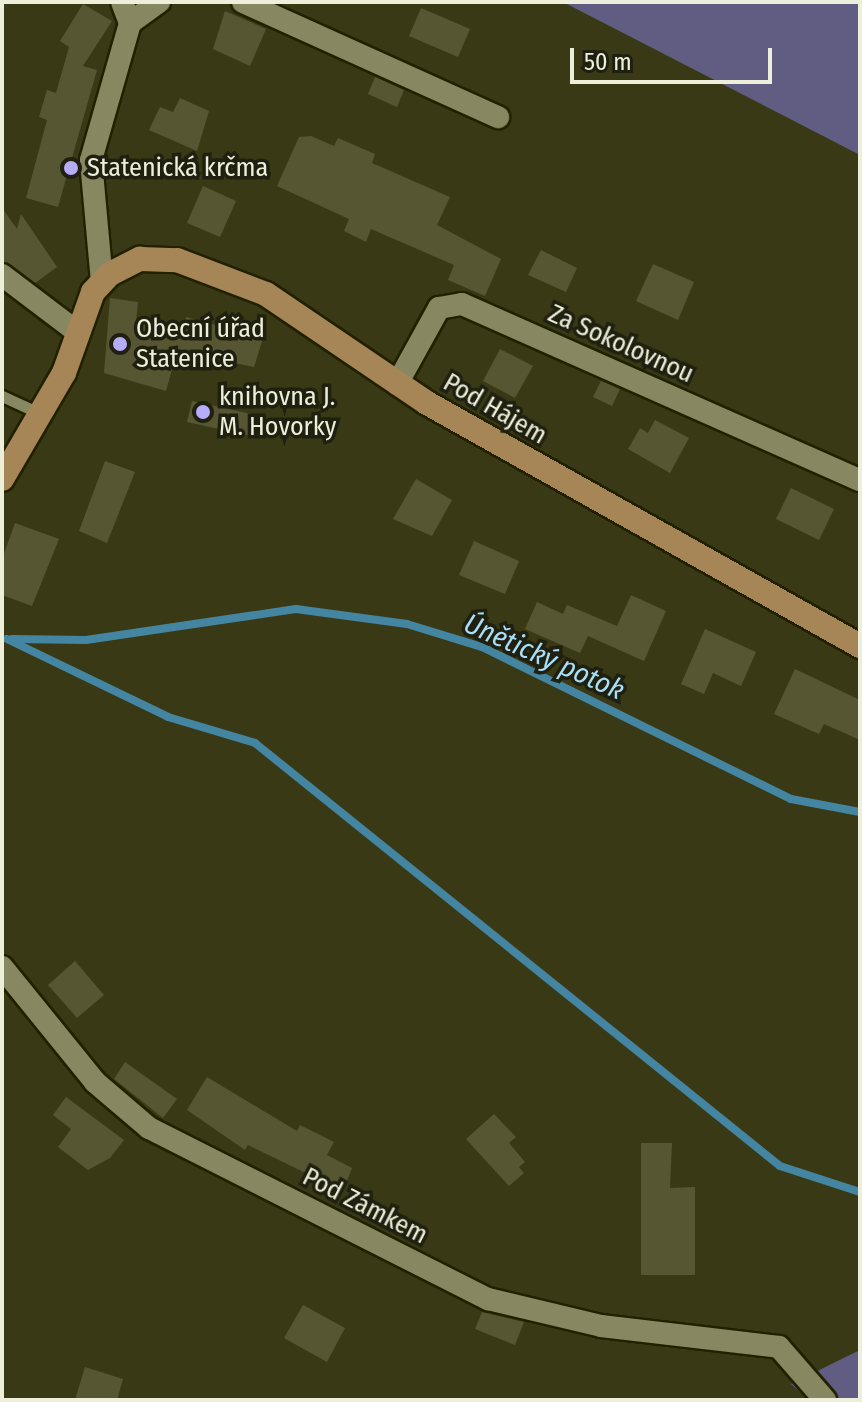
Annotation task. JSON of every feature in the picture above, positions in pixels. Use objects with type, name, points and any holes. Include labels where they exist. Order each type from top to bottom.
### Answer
[{"type":"street","points":[[2,479],[43,415],[77,332],[102,282],[91,160],[126,13],[159,2]]},
{"type":"street","points":[[243,2],[498,117]]},
{"type":"street","name":"Pod Hájem","points":[[102,282],[150,257],[189,264],[266,294],[397,384],[860,646]]},
{"type":"street","points":[[2,275],[77,332]]},
{"type":"street","name":"Za Sokolovnou","points":[[397,384],[439,308],[462,304],[860,480]]},
{"type":"street","name":"Pod Zámkem","points":[[2,967],[95,1082],[149,1128],[488,1299],[601,1326],[779,1347],[825,1400]]},
{"type":"lane","points":[[2,396],[43,415]]},
{"type":"shaded area","points":[[563,2],[860,2],[860,155]]},
{"type":"shaded area","points":[[860,1350],[860,1400],[809,1400],[791,1384]]},
{"type":"building","points":[[83,4],[112,21],[83,66],[97,70],[58,207],[26,198],[47,120],[39,117],[47,90],[56,93],[69,47],[60,41]]},
{"type":"building","points":[[421,8],[470,29],[458,57],[409,36]]},
{"type":"building","points":[[225,11],[266,29],[250,66],[213,49]]},
{"type":"building","points":[[375,77],[404,90],[397,107],[368,94]]},
{"type":"building","points":[[180,98],[209,111],[197,151],[149,130],[160,107],[173,112]]},
{"type":"building","points":[[311,136],[334,146],[338,138],[375,154],[372,163],[450,197],[437,225],[501,259],[485,296],[448,280],[454,265],[371,229],[366,242],[344,231],[349,219],[277,186],[299,137]]},
{"type":"building","points":[[203,186],[236,201],[220,237],[187,223]]},
{"type":"building","points":[[2,208],[17,229],[21,214],[57,267],[35,283],[2,261]]},
{"type":"building","points":[[541,250],[577,268],[566,292],[528,275]]},
{"type":"building","points":[[653,264],[694,282],[678,320],[636,301]]},
{"type":"building","points":[[110,298],[138,302],[136,322],[184,326],[186,317],[263,338],[254,367],[177,351],[166,391],[104,373]]},
{"type":"building","points":[[500,349],[533,366],[515,398],[483,381]]},
{"type":"building","points":[[601,381],[620,389],[612,406],[593,397]]},
{"type":"building","points":[[192,401],[256,415],[251,436],[187,422]]},
{"type":"building","points":[[655,420],[689,438],[670,473],[628,449],[640,428],[648,433]]},
{"type":"building","points":[[105,461],[135,472],[107,543],[79,531]]},
{"type":"building","points":[[416,479],[452,500],[432,536],[393,519]]},
{"type":"building","points":[[791,488],[834,509],[819,540],[776,519]]},
{"type":"building","points":[[15,523],[59,539],[32,606],[2,595],[2,559]]},
{"type":"building","points":[[474,541],[519,561],[505,594],[459,575]]},
{"type":"building","points":[[631,595],[666,611],[644,661],[588,636],[580,653],[525,629],[537,602],[563,614],[567,605],[617,626]]},
{"type":"building","points":[[705,629],[756,652],[741,686],[713,673],[704,694],[681,684]]},
{"type":"building","points":[[795,669],[860,700],[860,740],[824,724],[819,734],[774,714]]},
{"type":"building","points":[[75,961],[104,995],[77,1018],[48,985]]},
{"type":"building","points":[[125,1062],[177,1099],[163,1118],[114,1079]]},
{"type":"building","points":[[207,1077],[297,1131],[300,1125],[334,1142],[327,1155],[352,1168],[343,1191],[248,1145],[245,1150],[187,1110]]},
{"type":"building","points":[[66,1097],[124,1140],[110,1158],[88,1170],[58,1147],[71,1129],[53,1115]]},
{"type":"building","points":[[494,1114],[516,1137],[509,1143],[525,1162],[519,1167],[524,1173],[509,1186],[466,1139]]},
{"type":"building","points":[[641,1143],[672,1143],[670,1188],[695,1187],[695,1275],[641,1275]]},
{"type":"building","points":[[303,1305],[345,1328],[327,1362],[284,1338]]},
{"type":"building","points":[[482,1312],[524,1322],[515,1345],[475,1329]]},
{"type":"building","points":[[85,1367],[123,1379],[117,1400],[75,1400]]},
{"type":"waterway","name":"Únětický potok","points":[[12,639],[86,640],[296,609],[407,624],[482,647],[791,799],[860,812]]},
{"type":"waterway","points":[[7,639],[168,717],[255,743],[780,1166],[860,1192]]},
{"type":"place","name":"Statenická krčma","points":[[71,168]]},
{"type":"place","name":"Obecní úřad Statenice","points":[[120,344]]},
{"type":"place","name":"knihovna J. M. Hovorky","points":[[203,412]]}]
